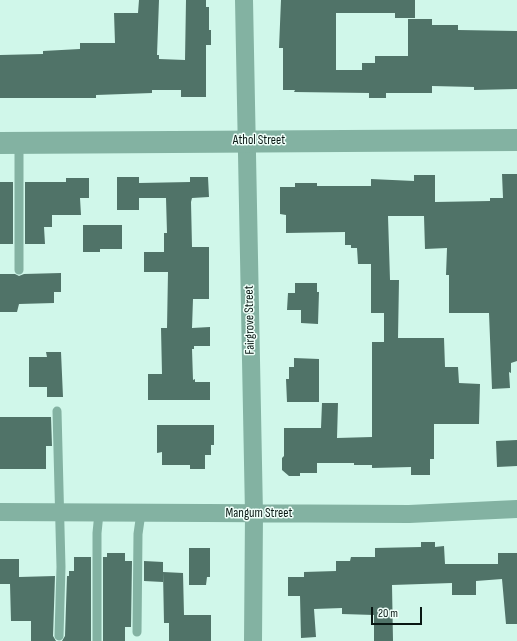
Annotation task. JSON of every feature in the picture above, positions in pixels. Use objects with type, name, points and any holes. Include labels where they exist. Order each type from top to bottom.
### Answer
[{"type":"street","name":"Fairgrove Street","points":[[244,0],[254,514],[253,641]]},
{"type":"street","name":"Athol Street","points":[[10,142],[517,140]]},
{"type":"street","name":"Mangum Street","points":[[0,512],[409,514],[517,509]]},
{"type":"lane","points":[[10,142],[19,270]]},
{"type":"lane","points":[[57,411],[61,567],[59,636]]},
{"type":"lane","points":[[96,641],[97,533],[99,513]]},
{"type":"lane","points":[[137,632],[138,534],[141,513]]},
{"type":"building","points":[[139,0],[159,0],[157,55],[159,55],[159,59],[185,60],[186,0],[206,0],[206,7],[209,7],[209,30],[211,30],[211,45],[206,45],[206,97],[181,97],[181,90],[152,90],[152,93],[96,95],[96,98],[0,98],[0,55],[43,54],[43,51],[80,49],[80,43],[115,43],[114,13],[138,13]]},
{"type":"building","points":[[281,0],[415,0],[415,18],[395,18],[395,13],[336,13],[336,70],[362,70],[362,63],[375,63],[375,56],[408,56],[408,19],[432,19],[432,25],[458,25],[458,30],[517,31],[517,89],[474,90],[474,87],[432,86],[432,93],[386,93],[386,98],[369,98],[369,93],[294,92],[295,90],[283,90],[283,48],[279,48]]},
{"type":"building","points":[[502,174],[517,174],[517,361],[511,363],[511,373],[509,372],[510,388],[492,389],[489,313],[449,313],[449,275],[446,275],[447,248],[425,249],[424,216],[388,216],[390,280],[399,280],[398,338],[444,338],[445,367],[458,367],[459,383],[480,384],[479,424],[434,424],[434,459],[430,459],[430,475],[411,475],[411,467],[372,468],[372,465],[354,465],[354,463],[317,463],[317,473],[300,473],[300,476],[289,476],[282,470],[282,458],[284,456],[284,428],[321,428],[322,403],[338,403],[337,438],[372,437],[372,342],[384,342],[384,313],[371,313],[371,264],[358,264],[357,248],[351,248],[351,245],[345,245],[345,232],[286,233],[286,215],[280,214],[280,187],[295,187],[295,183],[317,183],[317,186],[371,186],[371,179],[414,181],[414,175],[435,175],[435,202],[490,201],[490,198],[503,198]]},
{"type":"building","points":[[117,177],[139,177],[139,183],[190,182],[190,177],[208,177],[209,197],[192,198],[191,202],[192,247],[209,247],[209,299],[193,299],[192,328],[210,327],[210,346],[194,346],[194,349],[192,349],[193,380],[195,379],[195,382],[210,382],[210,400],[148,400],[148,374],[162,374],[161,328],[167,328],[168,272],[144,272],[144,252],[164,252],[164,233],[167,233],[166,198],[139,198],[139,210],[117,210]]},
{"type":"building","points":[[66,178],[89,178],[89,198],[80,198],[81,215],[52,215],[52,227],[44,227],[45,244],[25,244],[25,182],[66,182]]},
{"type":"building","points":[[0,182],[13,182],[13,244],[0,244]]},
{"type":"building","points":[[83,225],[122,225],[122,249],[100,249],[100,252],[83,252]]},
{"type":"building","points":[[61,273],[61,292],[54,292],[54,303],[19,304],[17,312],[0,312],[0,274],[15,274],[19,276],[24,274]]},
{"type":"building","points":[[295,283],[317,283],[317,292],[319,292],[318,324],[301,323],[301,310],[287,310],[288,293],[295,293]]},
{"type":"building","points":[[46,352],[61,352],[63,397],[47,397],[47,387],[29,387],[29,357],[47,357]]},
{"type":"building","points":[[294,358],[319,359],[319,402],[287,402],[286,379],[289,379],[289,367],[294,367]]},
{"type":"building","points":[[0,417],[51,417],[52,446],[46,446],[46,469],[0,469]]},
{"type":"building","points":[[157,425],[214,425],[214,445],[211,445],[211,455],[205,455],[205,469],[190,469],[190,465],[162,465],[162,452],[157,453]]},
{"type":"building","points":[[517,440],[517,466],[497,467],[496,441]]},
{"type":"building","points":[[421,542],[435,542],[435,547],[444,546],[445,564],[498,564],[498,553],[517,553],[517,624],[506,624],[502,579],[476,581],[476,595],[452,595],[452,583],[392,585],[393,641],[374,641],[374,615],[342,614],[342,608],[314,609],[316,637],[301,638],[300,596],[288,596],[288,577],[304,577],[304,572],[336,571],[336,561],[350,561],[351,557],[375,557],[375,548],[421,547]]},
{"type":"building","points":[[189,548],[210,548],[210,577],[207,577],[206,585],[189,585]]},
{"type":"building","points":[[107,553],[125,553],[125,561],[132,561],[131,627],[125,627],[125,641],[103,641],[103,557],[107,557]]},
{"type":"building","points":[[74,557],[91,557],[91,641],[62,641],[65,636],[67,576],[69,576],[69,571],[74,571]]},
{"type":"building","points":[[0,559],[19,559],[19,577],[55,576],[53,636],[56,641],[31,641],[31,621],[11,621],[10,584],[0,584]]},
{"type":"building","points":[[144,561],[163,562],[163,582],[144,581]]},
{"type":"building","points":[[163,572],[183,573],[184,615],[211,615],[211,641],[169,641],[169,623],[164,623]]}]
